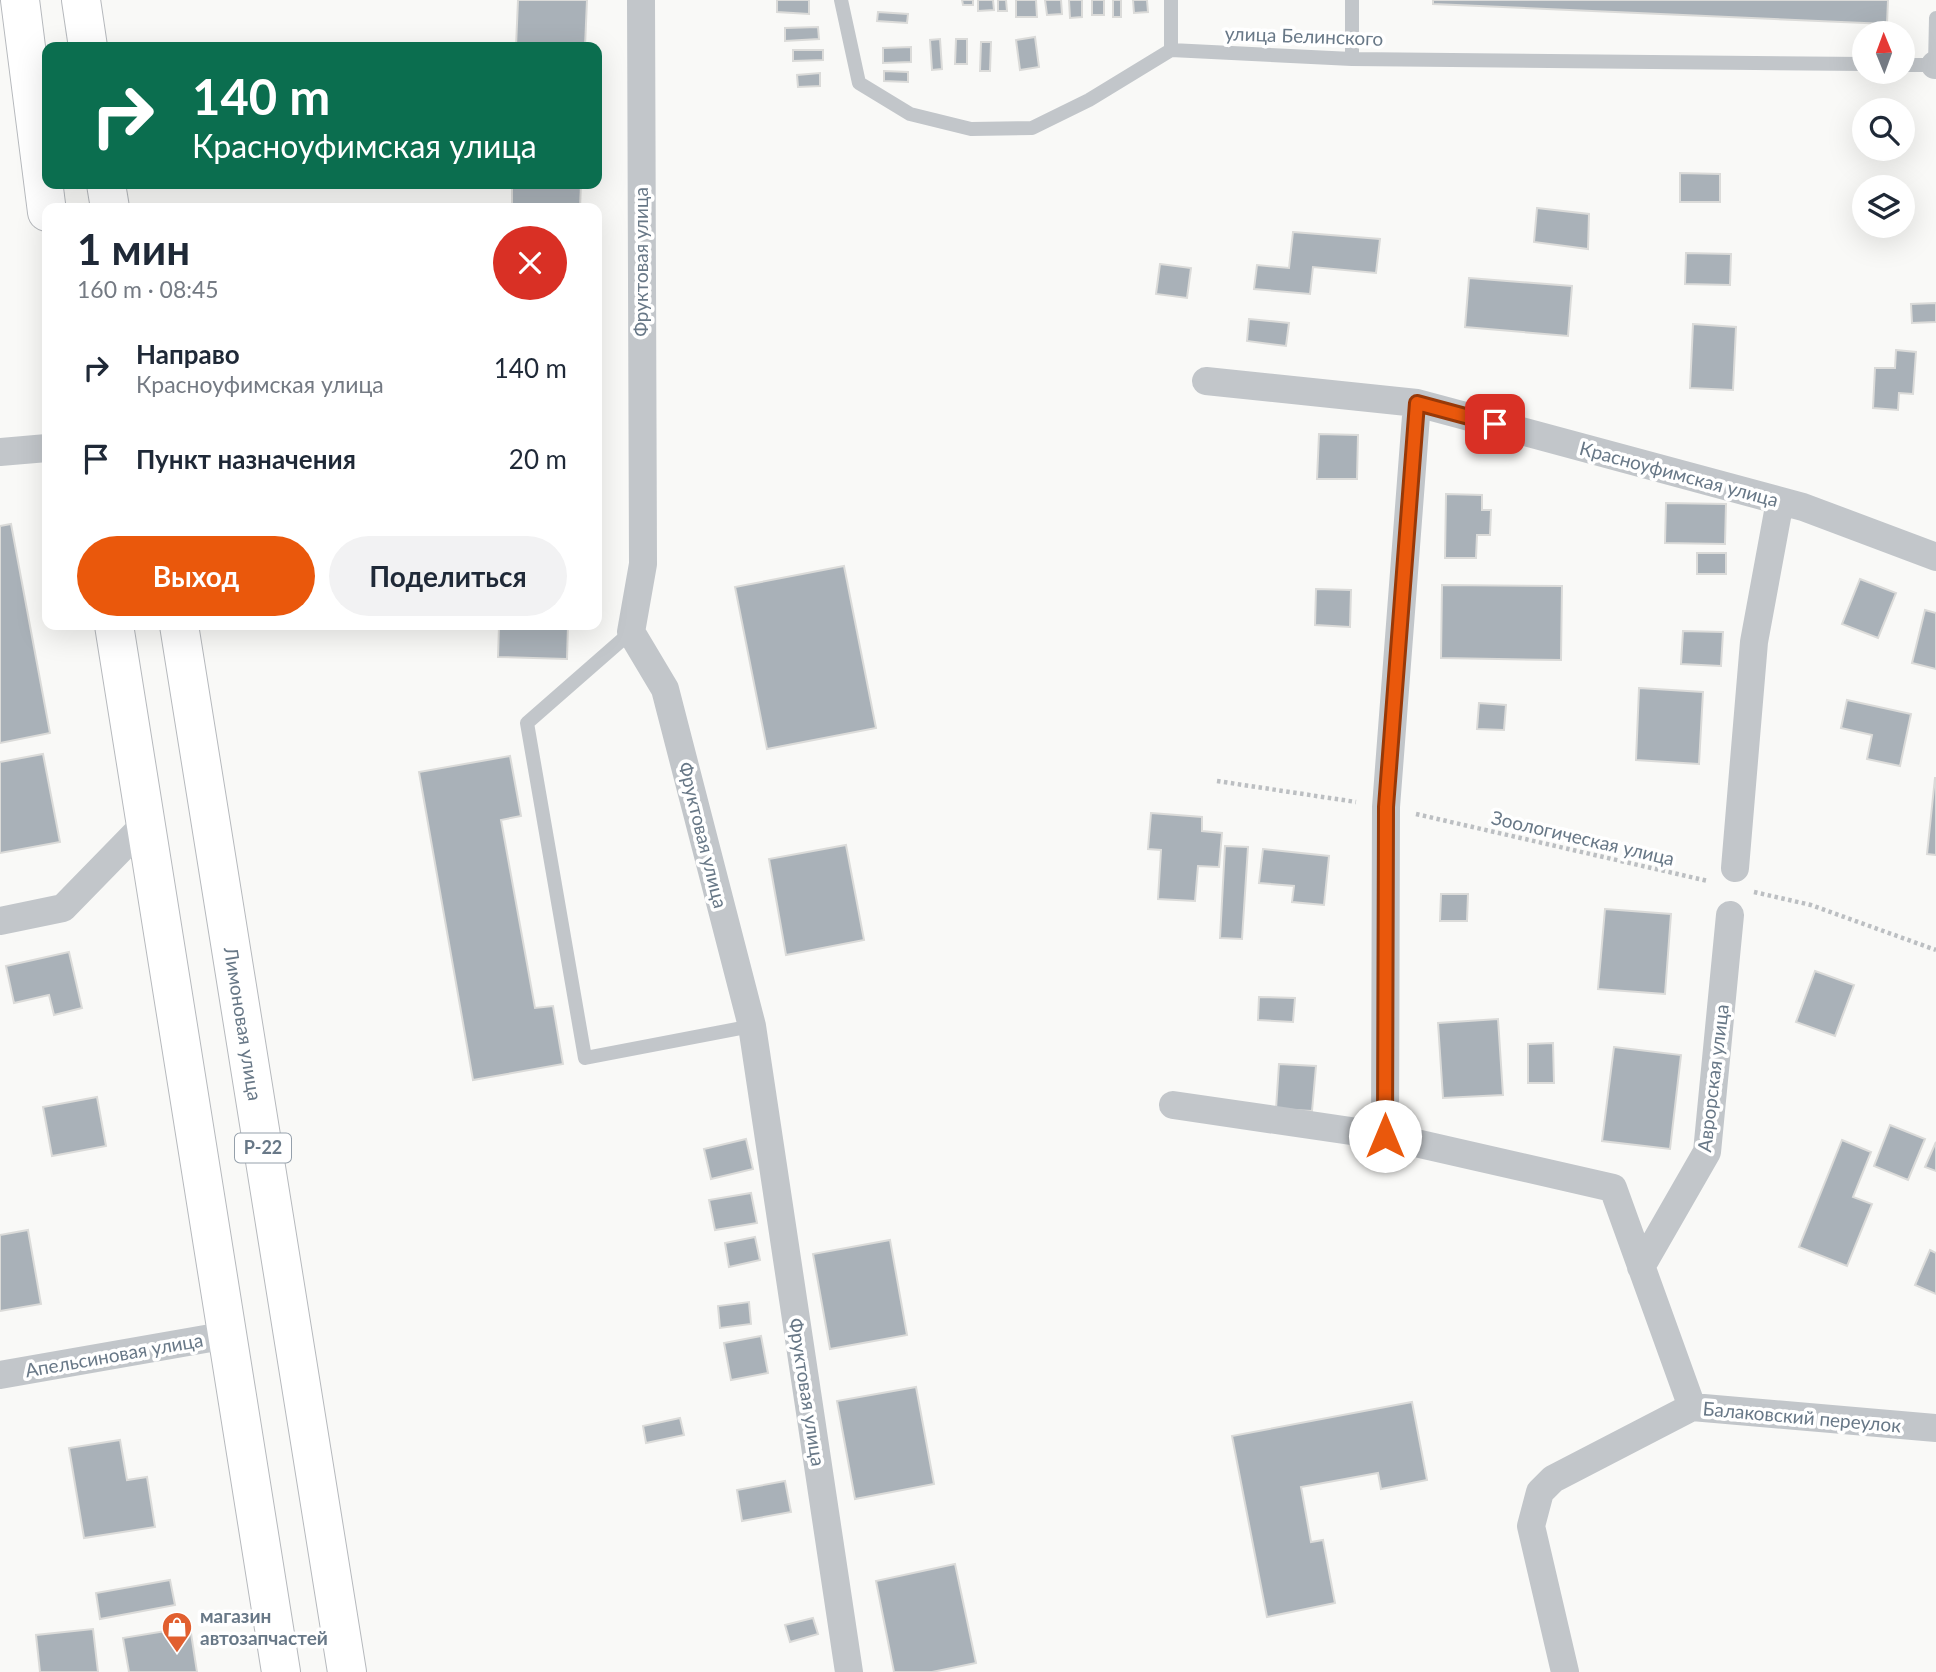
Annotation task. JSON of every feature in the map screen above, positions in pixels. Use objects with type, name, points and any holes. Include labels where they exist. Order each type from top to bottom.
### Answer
[{"type":"highway","points":[[20,0],[42,173]]},
{"type":"highway","points":[[81,0],[87,42]]},
{"type":"highway","points":[[115,630],[281,1672]]},
{"type":"highway","name":"Лимоновая улица","points":[[180,630],[347,1672]]},
{"type":"street","name":"Фруктовая улица","points":[[642,0],[643,564],[631,632],[665,689],[751,1026],[849,1672]]},
{"type":"street","name":"Красноуфимская улица","points":[[1206,381],[1417,403],[1780,501],[1936,557]]},
{"type":"street","points":[[1385,1136],[1386,807],[1417,403]]},
{"type":"street","points":[[0,452],[42,448]]},
{"type":"street","points":[[1733,880],[1754,642],[1780,501]]},
{"type":"street","points":[[0,921],[63,908],[146,823]]},
{"type":"street","name":"Аврорская улица","points":[[1641,1267],[1707,1152],[1730,915]]},
{"type":"street","points":[[1173,1105],[1385,1136],[1613,1188],[1692,1407]]},
{"type":"street","name":"Апельсиновая улица","points":[[0,1375],[228,1335]]},
{"type":"street","name":"Балаковский переулок","points":[[1564,1672],[1531,1526],[1540,1492],[1553,1479],[1692,1407],[1936,1428]]},
{"type":"lane","points":[[841,0],[859,83],[911,114],[971,129],[1032,128],[1089,100],[1171,50],[1171,0]]},
{"type":"lane","points":[[1352,0],[1352,59]]},
{"type":"lane","points":[[1915,65],[1936,65],[1936,18]]},
{"type":"lane","name":"улица Белинского","points":[[1171,50],[1352,59],[1852,64]]},
{"type":"lane","points":[[631,632],[527,723],[585,1058],[751,1026]]},
{"type":"path","name":"Зоологическая улица","points":[[1217,781],[1386,807],[1733,880],[1936,950]]},
{"type":"building","points":[[518,0],[587,0],[585,42],[516,42]]},
{"type":"building","points":[[777,0],[809,0],[809,14],[777,12]]},
{"type":"building","points":[[962,0],[973,0],[973,5],[963,5]]},
{"type":"building","points":[[978,0],[993,0],[994,10],[978,11]]},
{"type":"building","points":[[998,0],[1006,0],[1007,11],[998,11]]},
{"type":"building","points":[[1016,0],[1036,0],[1037,17],[1016,17]]},
{"type":"building","points":[[1045,0],[1061,0],[1062,14],[1047,15]]},
{"type":"building","points":[[1069,0],[1082,0],[1082,17],[1070,18]]},
{"type":"building","points":[[1092,0],[1104,0],[1104,15],[1092,15]]},
{"type":"building","points":[[1113,0],[1121,0],[1121,17],[1113,17]]},
{"type":"building","points":[[1133,0],[1147,0],[1148,12],[1134,13]]},
{"type":"building","points":[[1433,0],[1888,0],[1887,21],[1852,22],[1433,4]]},
{"type":"building","points":[[878,12],[908,14],[907,23],[877,21]]},
{"type":"building","points":[[818,27],[819,39],[785,41],[785,28]]},
{"type":"building","points":[[1035,37],[1039,67],[1020,70],[1016,40]]},
{"type":"building","points":[[940,39],[942,69],[932,70],[930,40]]},
{"type":"building","points":[[956,39],[967,39],[967,64],[955,64]]},
{"type":"building","points":[[981,42],[991,42],[990,71],[980,71]]},
{"type":"building","points":[[911,47],[911,62],[883,63],[883,48]]},
{"type":"building","points":[[793,50],[823,50],[823,60],[793,61]]},
{"type":"building","points":[[884,71],[908,72],[908,82],[884,81]]},
{"type":"building","points":[[820,73],[820,86],[798,87],[797,75]]},
{"type":"building","points":[[1680,173],[1720,174],[1720,202],[1680,202]]},
{"type":"building","points":[[512,189],[581,189],[580,203],[512,203]]},
{"type":"building","points":[[1537,208],[1589,214],[1588,249],[1534,242]]},
{"type":"building","points":[[1293,232],[1380,239],[1376,273],[1313,267],[1310,294],[1254,289],[1257,265],[1289,268]]},
{"type":"building","points":[[1686,253],[1731,254],[1730,285],[1685,284]]},
{"type":"building","points":[[1160,264],[1191,268],[1187,298],[1156,294]]},
{"type":"building","points":[[1469,278],[1572,286],[1568,336],[1465,327]]},
{"type":"building","points":[[1936,303],[1936,322],[1912,323],[1911,304]]},
{"type":"building","points":[[1249,319],[1289,323],[1286,346],[1247,341]]},
{"type":"building","points":[[1693,324],[1736,327],[1733,390],[1690,388]]},
{"type":"building","points":[[1896,350],[1916,352],[1913,394],[1899,393],[1898,410],[1873,408],[1875,368],[1895,368]]},
{"type":"building","points":[[1319,434],[1358,435],[1357,479],[1317,479]]},
{"type":"building","points":[[1446,494],[1482,495],[1482,510],[1491,510],[1490,535],[1477,535],[1476,558],[1445,558]]},
{"type":"building","points":[[1666,503],[1726,504],[1725,544],[1665,543]]},
{"type":"building","points":[[11,524],[50,733],[0,743],[0,526]]},
{"type":"building","points":[[1697,553],[1726,553],[1726,574],[1697,574]]},
{"type":"building","points":[[844,566],[876,728],[767,749],[735,587]]},
{"type":"building","points":[[1860,579],[1896,593],[1878,638],[1842,624]]},
{"type":"building","points":[[1442,585],[1562,586],[1561,660],[1441,658]]},
{"type":"building","points":[[1316,589],[1351,590],[1350,627],[1315,625]]},
{"type":"building","points":[[1925,610],[1936,613],[1936,669],[1912,663]]},
{"type":"building","points":[[499,630],[568,630],[567,659],[498,657]]},
{"type":"building","points":[[1683,631],[1723,632],[1721,666],[1681,664]]},
{"type":"building","points":[[1639,688],[1703,692],[1699,764],[1636,760]]},
{"type":"building","points":[[1847,700],[1911,714],[1900,766],[1867,759],[1872,735],[1841,728]]},
{"type":"building","points":[[1479,703],[1506,705],[1504,730],[1477,729]]},
{"type":"building","points":[[43,754],[60,842],[0,853],[0,762]]},
{"type":"building","points":[[510,756],[521,816],[501,820],[535,1008],[553,1006],[563,1064],[473,1080],[419,772]]},
{"type":"building","points":[[1936,778],[1936,855],[1927,854]]},
{"type":"building","points":[[1151,813],[1202,817],[1202,831],[1222,833],[1219,867],[1198,866],[1195,901],[1158,899],[1161,850],[1148,849]]},
{"type":"building","points":[[846,845],[864,940],[786,955],[769,859]]},
{"type":"building","points":[[1225,846],[1248,847],[1242,939],[1220,938]]},
{"type":"building","points":[[1263,849],[1329,856],[1324,905],[1292,902],[1294,886],[1259,883]]},
{"type":"building","points":[[1441,894],[1468,894],[1467,921],[1440,921]]},
{"type":"building","points":[[1605,909],[1671,914],[1665,994],[1598,989]]},
{"type":"building","points":[[69,952],[82,1008],[54,1015],[49,995],[14,1003],[6,966]]},
{"type":"building","points":[[1815,971],[1854,985],[1835,1036],[1796,1022]]},
{"type":"building","points":[[1259,997],[1295,998],[1293,1022],[1258,1020]]},
{"type":"building","points":[[1498,1019],[1503,1095],[1443,1098],[1438,1023]]},
{"type":"building","points":[[1553,1043],[1554,1083],[1528,1083],[1528,1044]]},
{"type":"building","points":[[1614,1047],[1681,1055],[1670,1149],[1602,1141]]},
{"type":"building","points":[[1279,1064],[1316,1066],[1312,1111],[1276,1109]]},
{"type":"building","points":[[97,1097],[106,1146],[52,1156],[43,1107]]},
{"type":"building","points":[[1890,1125],[1925,1139],[1908,1180],[1874,1166]]},
{"type":"building","points":[[746,1139],[753,1169],[711,1179],[704,1149]]},
{"type":"building","points":[[1842,1140],[1871,1152],[1853,1197],[1872,1204],[1847,1266],[1799,1247]]},
{"type":"building","points":[[1936,1142],[1936,1171],[1925,1167]]},
{"type":"building","points":[[751,1193],[757,1223],[715,1230],[709,1200]]},
{"type":"building","points":[[28,1230],[41,1304],[0,1311],[0,1235]]},
{"type":"building","points":[[755,1237],[760,1260],[729,1267],[725,1243]]},
{"type":"building","points":[[890,1240],[907,1335],[830,1349],[813,1254]]},
{"type":"building","points":[[1930,1250],[1936,1253],[1936,1294],[1915,1285]]},
{"type":"building","points":[[749,1302],[751,1324],[720,1328],[718,1306]]},
{"type":"building","points":[[761,1336],[768,1373],[731,1380],[724,1343]]},
{"type":"building","points":[[916,1387],[934,1484],[855,1499],[837,1401]]},
{"type":"building","points":[[1412,1402],[1427,1480],[1381,1489],[1378,1473],[1301,1487],[1311,1542],[1323,1540],[1335,1603],[1267,1617],[1232,1436]]},
{"type":"building","points":[[680,1418],[684,1435],[646,1443],[643,1426]]},
{"type":"building","points":[[120,1440],[127,1480],[147,1477],[155,1527],[84,1538],[69,1448]]},
{"type":"building","points":[[785,1481],[791,1512],[742,1521],[737,1490]]},
{"type":"building","points":[[955,1564],[976,1663],[932,1672],[894,1672],[876,1581]]},
{"type":"building","points":[[170,1580],[175,1605],[100,1619],[96,1593]]},
{"type":"building","points":[[813,1618],[818,1634],[790,1642],[785,1625]]},
{"type":"building","points":[[190,1627],[197,1672],[129,1672],[123,1638]]},
{"type":"building","points":[[93,1629],[98,1672],[40,1672],[36,1635]]},
{"type":"place","name":"магазин автозапчастей","points":[[177,1654]]},
{"type":"route","points":[[1385,1136],[1386,807],[1417,403],[1495,424]]}]
